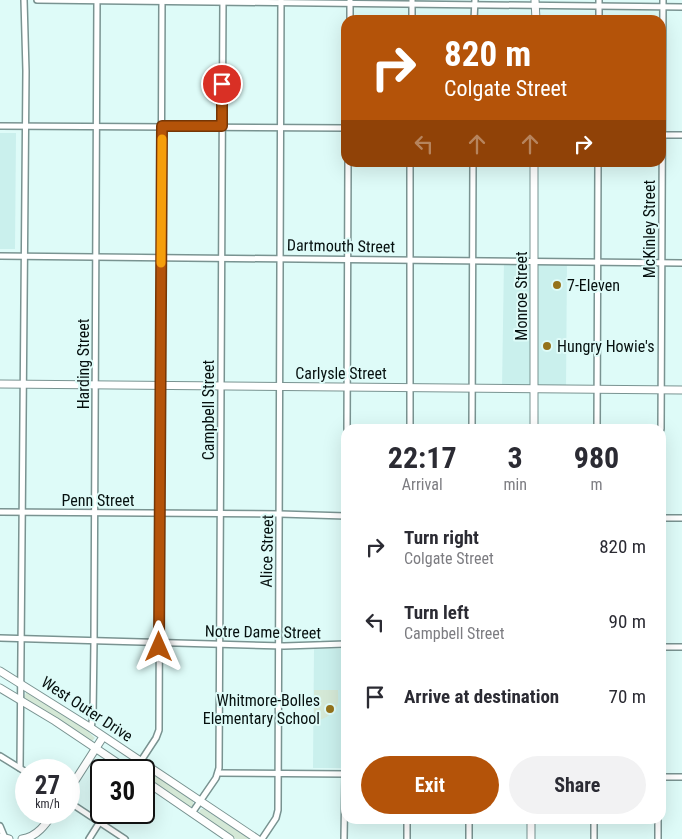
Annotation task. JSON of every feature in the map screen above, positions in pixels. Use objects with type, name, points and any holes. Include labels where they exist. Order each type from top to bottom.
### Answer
[{"type":"street","points":[[20,759],[25,126],[24,0]]},
{"type":"street","points":[[38,0],[599,3],[682,7]]},
{"type":"street","name":"Harding Street","points":[[91,728],[93,716],[94,641],[97,0]]},
{"type":"street","name":"McKinley Street","points":[[663,0],[663,15]]},
{"type":"street","points":[[142,759],[159,730],[162,1]]},
{"type":"street","name":"Campbell Street","points":[[218,773],[223,1]]},
{"type":"street","name":"Alice Street","points":[[262,839],[278,814],[281,1]]},
{"type":"street","points":[[350,2],[350,15]]},
{"type":"street","points":[[412,2],[412,15]]},
{"type":"street","points":[[474,2],[474,15]]},
{"type":"street","points":[[0,126],[282,126],[341,128]]},
{"type":"street","points":[[666,135],[682,135]]},
{"type":"street","points":[[347,424],[348,167]]},
{"type":"street","points":[[410,167],[410,424]]},
{"type":"street","points":[[472,424],[473,167]]},
{"type":"street","name":"Monroe Street","points":[[534,167],[534,424]]},
{"type":"street","points":[[597,424],[598,167]]},
{"type":"street","name":"McKinley Street","points":[[661,167],[661,424]]},
{"type":"street","name":"Dartmouth Street","points":[[0,256],[682,263]]},
{"type":"street","name":"Carlysle Street","points":[[0,384],[682,390]]},
{"type":"street","name":"Penn Street","points":[[0,512],[341,516]]},
{"type":"street","points":[[666,518],[682,518]]},
{"type":"street","name":"Notre Dame Street","points":[[0,638],[159,643],[341,644]]},
{"type":"street","points":[[666,647],[682,647]]},
{"type":"street","name":"West Outer Drive","points":[[0,671],[138,759]]},
{"type":"street","name":"West Outer Drive","points":[[0,688],[112,759]]},
{"type":"street","points":[[80,773],[103,736]]},
{"type":"street","points":[[0,756],[15,765]]},
{"type":"street","name":"West Outer Drive","points":[[155,770],[257,839]]},
{"type":"street","points":[[192,813],[218,773],[341,774]]},
{"type":"street","points":[[666,776],[682,777]]},
{"type":"street","points":[[155,788],[230,839]]},
{"type":"street","points":[[22,839],[26,839],[40,830],[45,824]]},
{"type":"street","points":[[88,839],[99,824]]},
{"type":"street","points":[[103,824],[125,839]]},
{"type":"street","points":[[344,824],[344,839]]},
{"type":"street","points":[[407,824],[407,839]]},
{"type":"street","points":[[469,824],[469,839]]},
{"type":"street","points":[[531,824],[531,839]]},
{"type":"street","points":[[594,824],[594,839]]},
{"type":"street","points":[[658,824],[658,839]]},
{"type":"street","points":[[0,826],[7,839]]},
{"type":"street","points":[[0,837],[7,839]]},
{"type":"shaded area","points":[[0,133],[16,133],[15,249],[0,249]]},
{"type":"shaded area","points":[[504,260],[567,261],[566,389],[502,388]]},
{"type":"shaded area","name":"Whitmore-Bolles Elementary School","points":[[314,649],[341,649],[341,768],[313,768]]},
{"type":"green space","points":[[314,690],[338,690],[338,704],[333,712],[317,721],[314,721]]},
{"type":"green space","points":[[26,693],[30,693],[82,726],[95,738],[92,741],[27,700],[24,697]]},
{"type":"green space","points":[[155,775],[193,801],[193,806],[189,807],[155,784]]},
{"type":"green space","points":[[201,809],[204,809],[249,839],[236,839],[201,815],[199,812]]},
{"type":"slow traffic","points":[[161,263],[162,139]]},
{"type":"place","name":"7-Eleven","points":[[557,285]]},
{"type":"place","name":"Hungry Howie's","points":[[547,346]]},
{"type":"place","name":"Whitmore-Bolles Elementary School","points":[[330,709]]},
{"type":"route","points":[[159,647],[162,126],[222,126],[222,84]]}]
